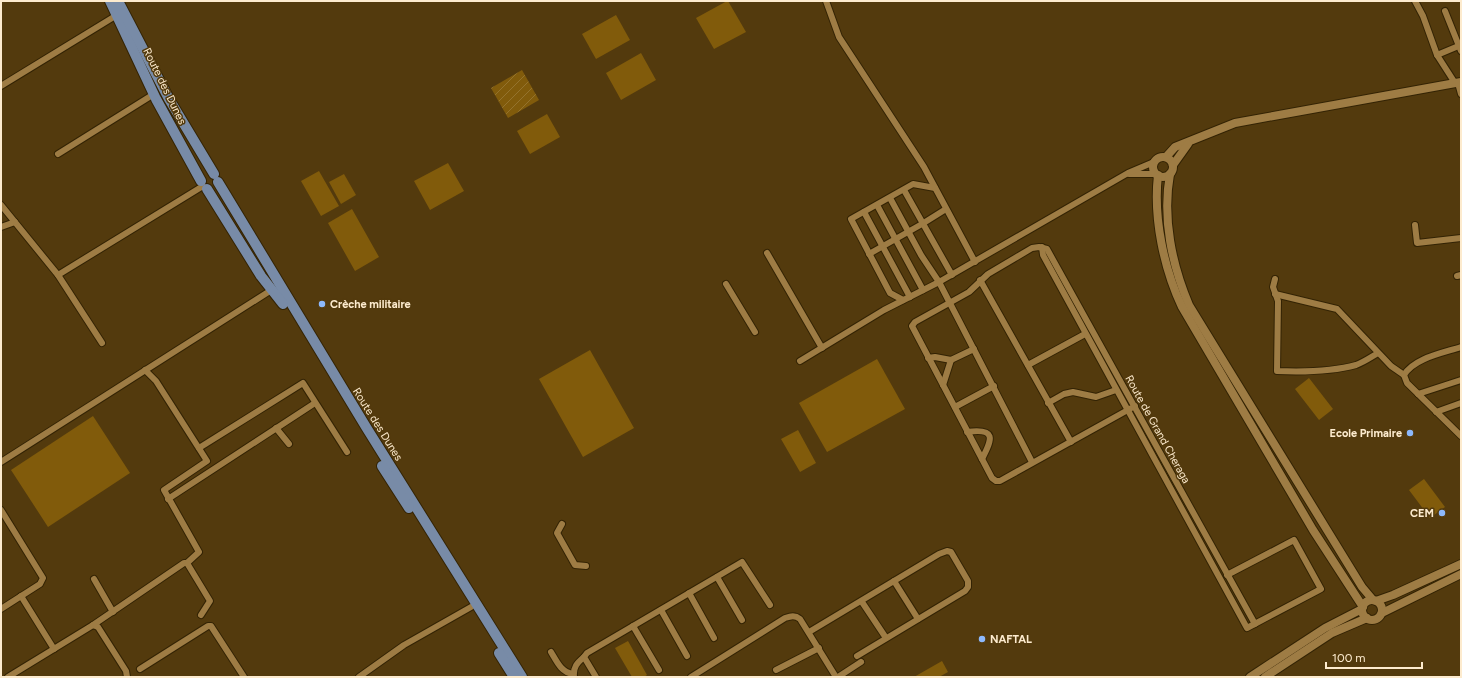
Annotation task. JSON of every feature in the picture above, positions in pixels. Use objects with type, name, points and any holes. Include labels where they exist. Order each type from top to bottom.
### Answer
[{"type":"main road","name":"Route des Dunes","points":[[110,1],[154,94],[204,185],[261,276],[276,287],[285,307],[514,677]]},
{"type":"main road","name":"Route des Dunes","points":[[118,1],[169,99],[216,178],[276,287],[522,677]]},
{"type":"main road","points":[[205,174],[216,178],[213,189],[204,185],[205,174]]},
{"type":"street","points":[[826,1],[839,38],[924,167],[975,262]]},
{"type":"street","points":[[1415,1],[1423,16],[1437,54],[1458,82],[1461,94]]},
{"type":"street","points":[[1437,54],[1460,47],[1446,11]]},
{"type":"street","points":[[1,86],[117,15]]},
{"type":"street","points":[[1166,157],[1172,149],[1235,123],[1458,82]]},
{"type":"street","points":[[58,154],[154,94]]},
{"type":"street","points":[[1190,142],[1182,150],[1173,165],[1170,174],[1167,199],[1171,244],[1177,272],[1189,305],[1326,530],[1362,587],[1374,601],[1380,604],[1382,613]]},
{"type":"street","points":[[800,361],[884,310],[952,275],[1128,173],[1154,162],[1160,157],[1170,159],[1173,165]]},
{"type":"street","points":[[1154,162],[1153,168],[1157,175],[1157,196],[1163,252],[1169,275],[1182,308],[1313,530],[1363,608],[1367,618]]},
{"type":"street","points":[[1128,173],[1166,176],[1170,174]]},
{"type":"street","points":[[903,300],[890,292],[851,219],[915,184],[935,188]]},
{"type":"street","points":[[58,275],[204,185]]},
{"type":"street","points":[[904,190],[952,275]]},
{"type":"street","points":[[890,198],[939,282],[1032,462]]},
{"type":"street","points":[[1,205],[58,275],[102,343]]},
{"type":"street","points":[[877,205],[923,290]]},
{"type":"street","points":[[869,254],[946,209]]},
{"type":"street","points":[[864,212],[910,296]]},
{"type":"street","points":[[1,227],[15,222]]},
{"type":"street","points":[[1415,224],[1417,243],[1461,238]]},
{"type":"street","points":[[1134,406],[1127,410],[1071,442],[998,481],[993,479],[966,432],[912,326],[914,322],[973,288],[980,280],[1032,248],[1042,247],[1043,255],[1085,334],[1127,410],[1248,628],[1320,589],[1294,540],[1227,575]]},
{"type":"street","name":"Route de Grand Cheraga","points":[[1042,247],[1048,250],[1255,624]]},
{"type":"street","points":[[767,253],[822,348]]},
{"type":"street","points":[[1275,279],[1273,287],[1278,301],[1276,371],[1302,372],[1335,369],[1358,364],[1378,353]]},
{"type":"street","points":[[980,280],[1071,442]]},
{"type":"street","points":[[726,284],[755,332]]},
{"type":"street","points":[[1,462],[276,287]]},
{"type":"street","points":[[1275,294],[1337,309],[1390,366],[1404,375],[1407,383],[1461,435]]},
{"type":"street","points":[[1028,365],[1085,334]]},
{"type":"street","points":[[1404,375],[1409,367],[1413,365],[1461,347]]},
{"type":"street","points":[[928,358],[947,358],[951,360],[974,349]]},
{"type":"street","points":[[943,385],[951,360]]},
{"type":"street","points":[[8,677],[113,612],[184,563],[187,563],[199,552],[164,490],[207,461],[156,381],[145,370]]},
{"type":"street","points":[[1418,394],[1461,380]]},
{"type":"street","points":[[199,448],[303,383],[347,452]]},
{"type":"street","points":[[954,407],[994,386]]},
{"type":"street","points":[[1048,403],[1064,394],[1073,392],[1096,397],[1116,390]]},
{"type":"street","points":[[168,499],[315,403]]},
{"type":"street","points":[[1436,412],[1461,403]]},
{"type":"street","points":[[276,428],[289,444]]},
{"type":"street","points":[[966,432],[981,431],[990,436],[990,444],[982,459]]},
{"type":"street","points":[[1,510],[43,578],[40,584],[1,609]]},
{"type":"street","points":[[562,524],[557,533],[575,565],[586,566]]},
{"type":"street","points":[[809,632],[862,602],[942,552],[951,552],[968,581],[968,587],[857,656]]},
{"type":"street","points":[[551,652],[562,668],[573,675],[573,670],[578,662],[587,653],[742,562],[770,605]]},
{"type":"street","points":[[187,563],[210,601],[201,615]]},
{"type":"street","points":[[1250,677],[1325,628],[1363,608],[1367,602],[1393,595],[1461,564]]},
{"type":"street","points":[[1265,677],[1332,633],[1367,618],[1376,619],[1382,613],[1461,574]]},
{"type":"street","points":[[717,577],[742,620]]},
{"type":"street","points":[[94,579],[113,612]]},
{"type":"street","points":[[894,581],[918,619]]},
{"type":"street","points":[[689,593],[714,638]]},
{"type":"street","points":[[21,596],[54,649]]},
{"type":"street","points":[[862,602],[886,638]]},
{"type":"street","points":[[359,677],[404,645],[471,606]]},
{"type":"street","points":[[661,610],[687,656]]},
{"type":"street","points":[[691,677],[785,618],[797,616],[809,632],[837,677],[861,662]]},
{"type":"street","points":[[93,625],[98,627],[126,671],[127,677]]},
{"type":"street","points":[[140,669],[211,626],[244,677]]},
{"type":"street","points":[[633,626],[659,670]]},
{"type":"street","points":[[776,670],[819,648]]},
{"type":"street","points":[[584,657],[596,677]]},
{"type":"shaded area","points":[[727,1],[746,32],[714,49],[696,18]]},
{"type":"shaded area","points":[[616,15],[630,40],[596,59],[582,34]]},
{"type":"shaded area","points":[[641,53],[656,80],[621,100],[606,73]]},
{"type":"shaded area","points":[[522,70],[539,100],[508,118],[491,88]]},
{"type":"shaded area","points":[[547,114],[560,137],[530,154],[517,131]]},
{"type":"shaded area","points":[[448,163],[464,191],[430,210],[414,181]]},
{"type":"shaded area","points":[[319,171],[339,206],[321,216],[301,181]]},
{"type":"shaded area","points":[[344,174],[356,195],[341,204],[329,182]]},
{"type":"shaded area","points":[[352,209],[379,257],[355,271],[328,223]]},
{"type":"shaded area","points":[[590,350],[634,428],[583,457],[539,379]]},
{"type":"shaded area","points":[[877,359],[905,409],[827,452],[799,403]]},
{"type":"shaded area","points":[[1309,378],[1333,409],[1319,420],[1295,389]]},
{"type":"shaded area","points":[[93,416],[130,473],[48,527],[11,470]]},
{"type":"shaded area","points":[[798,430],[816,463],[800,472],[781,439]]},
{"type":"shaded area","points":[[1424,479],[1445,507],[1430,518],[1409,490]]},
{"type":"shaded area","points":[[628,641],[647,675],[644,677],[632,677],[615,648]]},
{"type":"shaded area","points":[[942,661],[948,672],[939,677],[914,677]]},
{"type":"place","name":"Crèche militaire","points":[[322,304]]},
{"type":"place","name":"Ecole Primaire","points":[[1410,433]]},
{"type":"place","name":"CEM","points":[[1442,513]]},
{"type":"place","name":"NAFTAL","points":[[982,639]]}]
